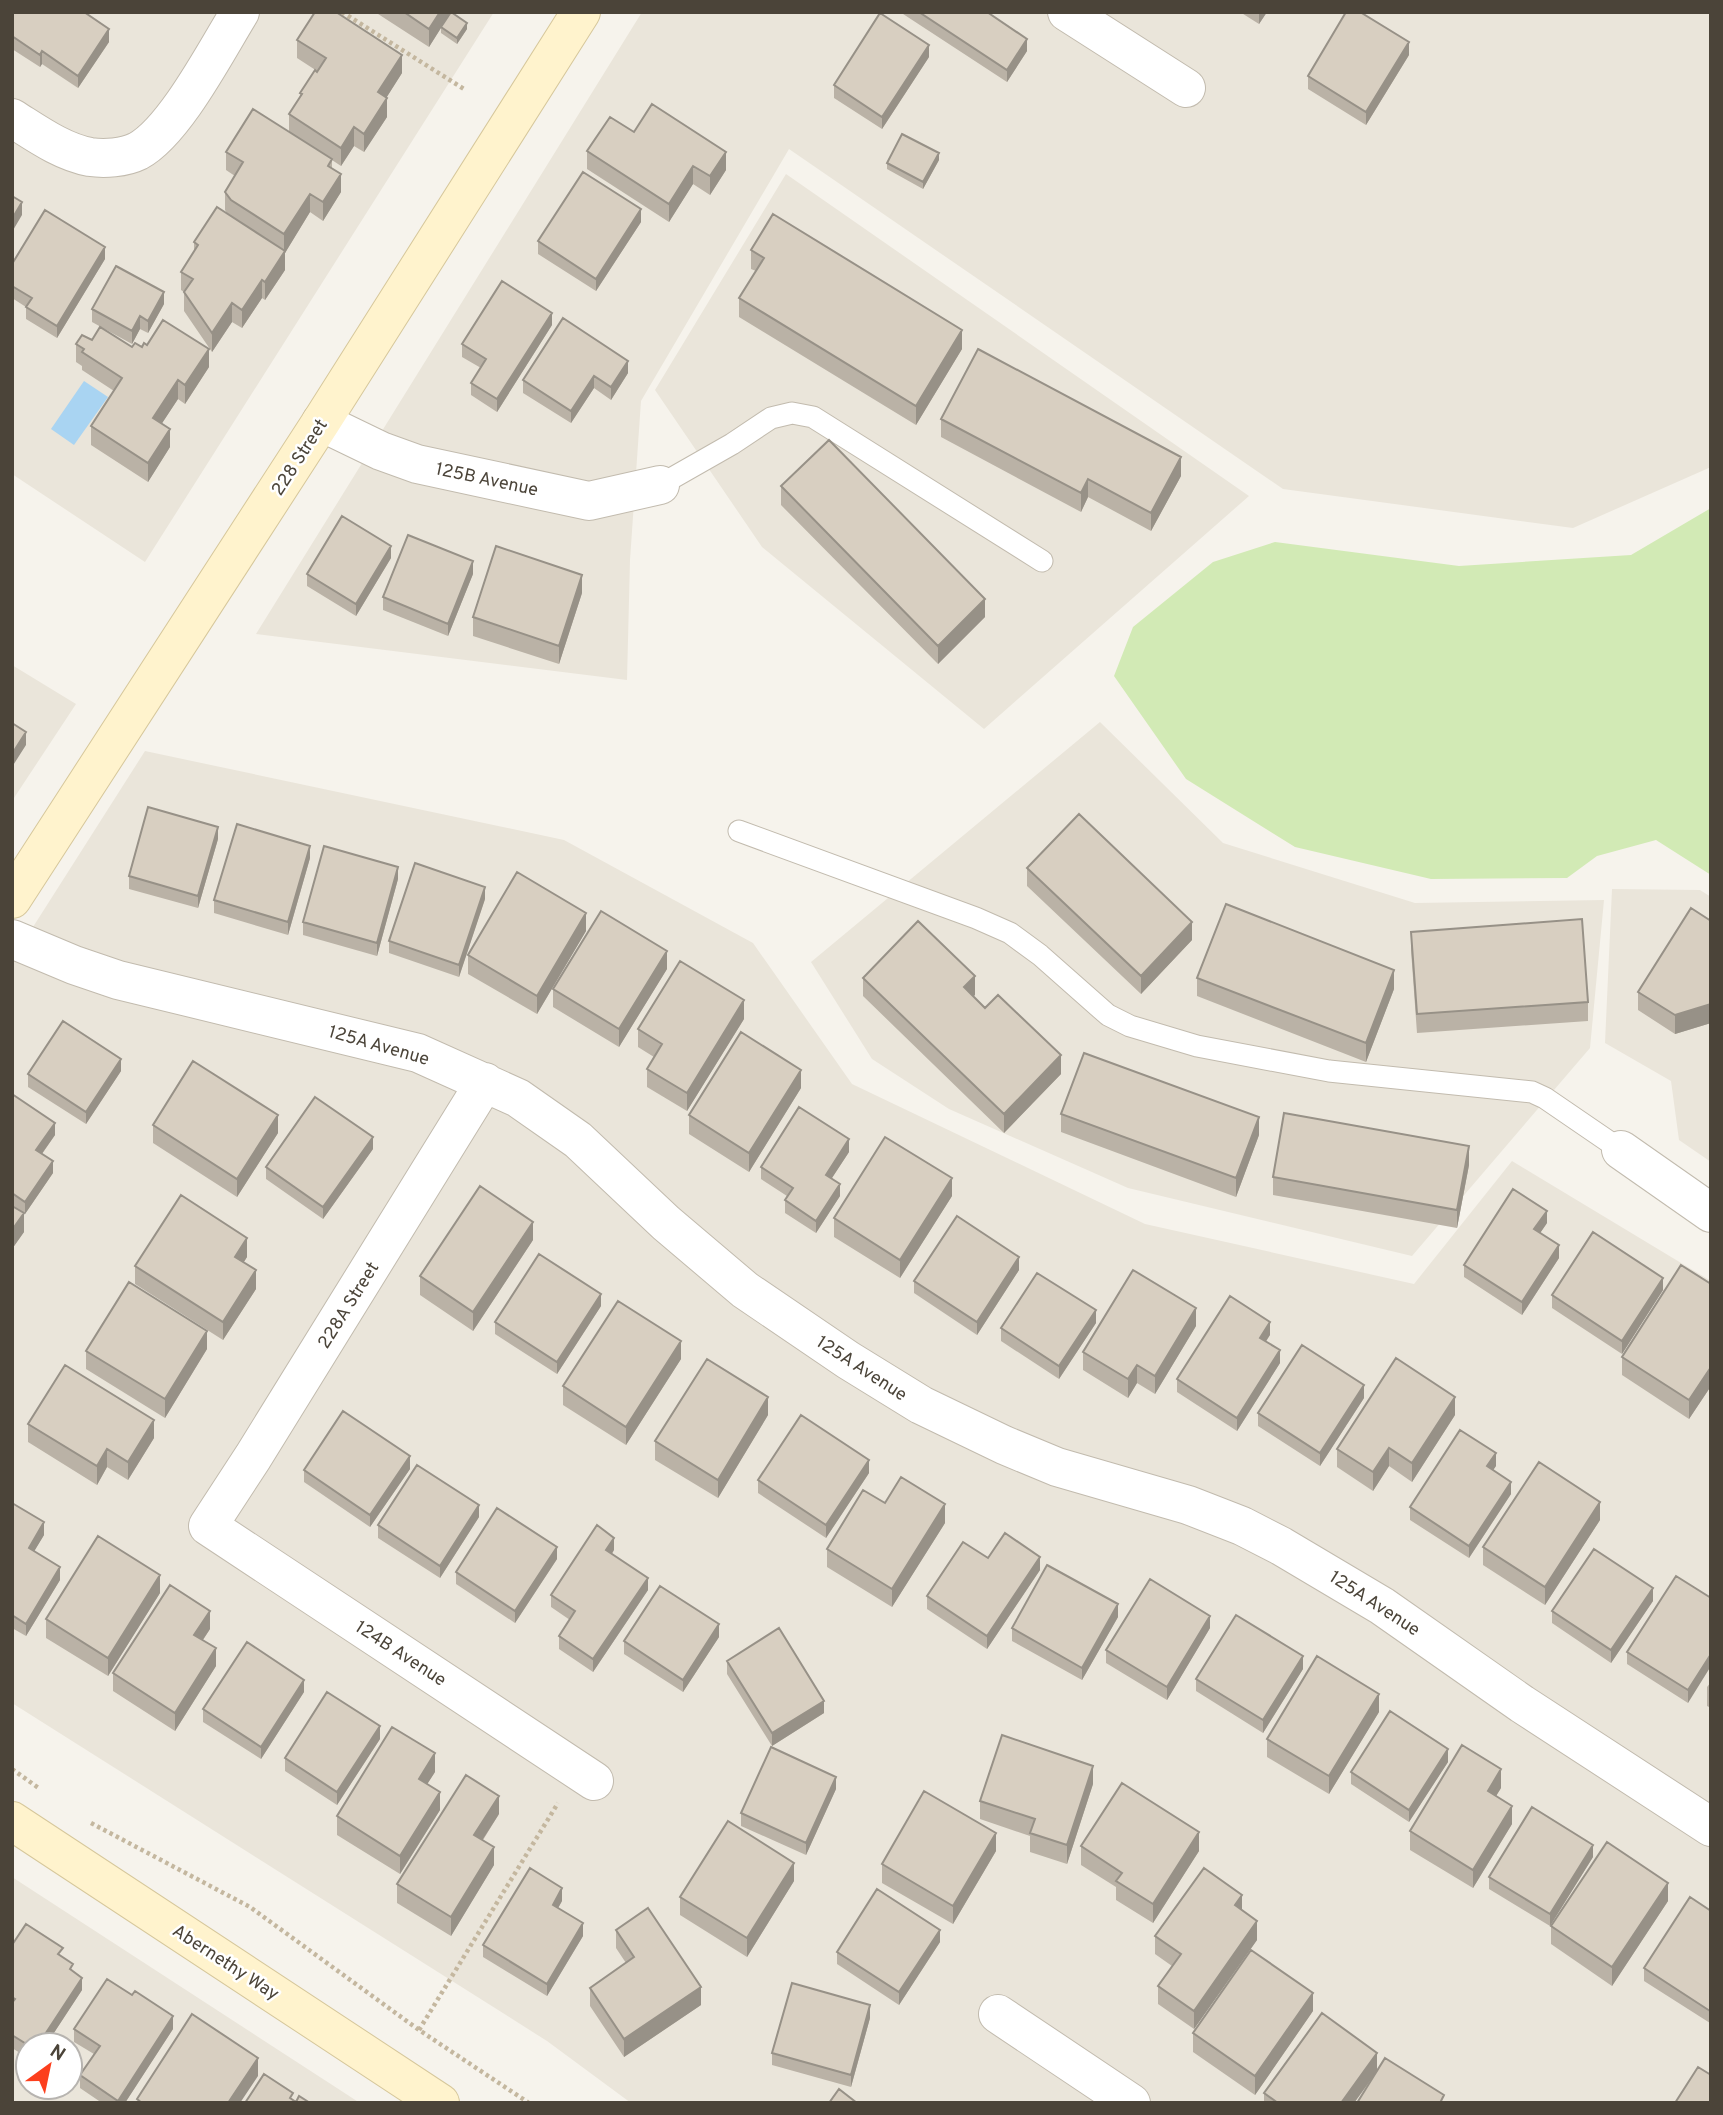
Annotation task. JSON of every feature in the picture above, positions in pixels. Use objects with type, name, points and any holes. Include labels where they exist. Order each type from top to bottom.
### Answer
[{"type":"street","points":[[12,118],[63,148],[89,156],[114,157],[137,151],[158,134],[178,111],[240,12]]},
{"type":"street","name":"228 Street","points":[[12,899],[321,422],[581,12]]},
{"type":"street","points":[[1067,12],[1186,88]]},
{"type":"street","name":"125B Avenue","points":[[321,422],[381,451],[417,464],[589,501],[660,485]]},
{"type":"street","name":"125A Avenue","points":[[12,939],[118,981],[418,1053],[518,1098],[578,1140],[666,1223],[745,1290],[848,1360],[921,1405],[1057,1467],[1188,1505],[1242,1526],[1290,1551],[1382,1606],[1522,1704],[1711,1827]]},
{"type":"street","name":"228A Street","points":[[208,1526],[485,1082]]},
{"type":"street","points":[[1621,1150],[1711,1213]]},
{"type":"street","name":"124B Avenue","points":[[208,1526],[587,1775]]},
{"type":"street","name":"Abernethy Way","points":[[12,1821],[440,2103]]},
{"type":"street","points":[[998,2014],[1130,2103]]},
{"type":"lane","points":[[660,485],[732,444],[771,418],[792,413],[813,417],[1042,561]]},
{"type":"lane","points":[[739,831],[1010,933],[1040,955],[1108,1015],[1130,1026],[1197,1046],[1329,1071],[1532,1092],[1621,1150]]},
{"type":"path","points":[[342,12],[464,89]]},
{"type":"path","points":[[12,1769],[46,1793]]},
{"type":"path","points":[[419,2030],[587,1775]]},
{"type":"path","points":[[91,1823],[250,1907],[419,2030],[529,2103]]},
{"type":"shaded area","points":[[12,12],[494,12],[145,562],[12,474]]},
{"type":"shaded area","points":[[642,12],[1711,12],[1711,467],[1573,528],[1283,489],[789,149],[641,401],[630,560],[627,680],[256,634]]},
{"type":"shaded area","points":[[786,174],[1249,496],[984,729],[762,547],[655,390]]},
{"type":"shaded area","points":[[12,665],[76,704],[12,801]]},
{"type":"shaded area","points":[[1100,722],[1223,843],[1415,903],[1604,900],[1590,1048],[1412,1256],[1128,1188],[949,1109],[872,1059],[811,962]]},
{"type":"shaded area","points":[[145,751],[564,840],[753,943],[852,1084],[1145,1224],[1414,1284],[1512,1161],[1711,1281],[1711,2103],[631,2103],[547,2041],[12,1703],[12,960]]},
{"type":"shaded area","points":[[1612,889],[1700,890],[1711,897],[1711,1162],[1679,1140],[1671,1081],[1605,1043]]},
{"type":"shaded area","points":[[12,1877],[360,2103],[12,2103]]},
{"type":"green space","points":[[1711,508],[1711,875],[1656,840],[1597,856],[1567,878],[1431,879],[1295,847],[1186,779],[1114,676],[1133,627],[1213,562],[1275,542],[1459,566],[1631,555]]},
{"type":"water","points":[[84,381],[108,397],[74,445],[51,429]]},
{"type":"building","points":[[12,12],[84,12],[109,29],[78,76],[42,51],[40,55],[12,36]]},
{"type":"building","points":[[315,12],[336,12],[402,55],[378,92],[387,98],[364,134],[354,127],[341,148],[289,114],[315,70],[317,72],[326,58],[297,40]]},
{"type":"building","points":[[404,12],[440,12],[429,29]]},
{"type":"building","points":[[451,12],[467,23],[457,38],[441,27]]},
{"type":"building","points":[[919,12],[987,12],[1027,39],[1007,70]]},
{"type":"building","points":[[1346,12],[1360,12],[1409,42],[1366,112],[1308,76]]},
{"type":"building","points":[[880,13],[929,45],[882,117],[834,85]]},
{"type":"building","points":[[652,104],[726,152],[710,176],[693,166],[669,204],[587,151],[610,117],[634,132]]},
{"type":"building","points":[[253,109],[332,159],[328,166],[341,174],[323,202],[310,194],[284,234],[231,200],[225,192],[243,162],[226,152]]},
{"type":"building","points":[[902,134],[939,153],[923,182],[887,163]]},
{"type":"building","points":[[583,172],[641,209],[596,279],[538,241]]},
{"type":"building","points":[[12,196],[22,202],[12,219]]},
{"type":"building","points":[[217,207],[285,251],[242,310],[232,303],[212,333],[184,292],[193,279],[181,272],[198,245],[194,242]]},
{"type":"building","points":[[45,210],[105,247],[57,326],[26,307],[32,298],[12,286],[12,264]]},
{"type":"building","points":[[773,214],[962,330],[916,406],[739,298],[764,258],[751,250]]},
{"type":"building","points":[[116,266],[164,292],[148,321],[140,316],[132,331],[92,309]]},
{"type":"building","points":[[502,281],[552,313],[497,399],[471,383],[486,359],[462,344]]},
{"type":"building","points":[[563,318],[628,361],[611,387],[594,376],[571,411],[523,380]]},
{"type":"building","points":[[163,320],[209,349],[185,385],[178,380],[153,418],[170,429],[148,463],[91,426],[122,378],[82,352],[84,349],[76,344],[82,335],[92,340],[100,327],[132,347],[135,343],[142,347],[144,343],[147,345]]},
{"type":"building","points":[[978,349],[1181,457],[1151,513],[1088,479],[1081,493],[941,419]]},
{"type":"building","points":[[829,440],[985,599],[938,646],[781,486]]},
{"type":"building","points":[[342,516],[391,546],[356,604],[307,574]]},
{"type":"building","points":[[408,535],[473,561],[448,624],[383,597]]},
{"type":"building","points":[[496,546],[582,575],[559,646],[473,617]]},
{"type":"building","points":[[12,723],[26,732],[12,754]]},
{"type":"building","points":[[148,807],[218,827],[198,896],[129,876]]},
{"type":"building","points":[[1079,814],[1192,922],[1141,976],[1027,868]]},
{"type":"building","points":[[237,824],[310,846],[288,922],[214,900]]},
{"type":"building","points":[[324,846],[398,867],[377,943],[303,922]]},
{"type":"building","points":[[415,863],[485,887],[459,965],[389,941]]},
{"type":"building","points":[[517,872],[586,913],[537,996],[468,955]]},
{"type":"building","points":[[1226,904],[1394,970],[1366,1043],[1197,978]]},
{"type":"building","points":[[1691,908],[1711,921],[1711,1004],[1675,1015],[1638,992]]},
{"type":"building","points":[[601,911],[667,951],[619,1029],[553,989]]},
{"type":"building","points":[[1582,919],[1588,1002],[1417,1014],[1411,932]]},
{"type":"building","points":[[918,921],[975,976],[964,987],[985,1008],[998,995],[1061,1055],[1004,1114],[863,978]]},
{"type":"building","points":[[680,961],[744,1000],[687,1093],[647,1069],[662,1044],[638,1029]]},
{"type":"building","points":[[63,1021],[121,1059],[86,1112],[28,1074]]},
{"type":"building","points":[[741,1032],[801,1070],[749,1153],[689,1115]]},
{"type":"building","points":[[1084,1053],[1259,1117],[1236,1178],[1061,1114]]},
{"type":"building","points":[[193,1061],[278,1115],[237,1179],[153,1125]]},
{"type":"building","points":[[12,1094],[55,1123],[36,1150],[53,1161],[25,1202],[12,1193]]},
{"type":"building","points":[[315,1097],[373,1137],[323,1207],[266,1167]]},
{"type":"building","points":[[799,1107],[849,1139],[826,1175],[840,1184],[816,1221],[785,1200],[793,1188],[761,1167]]},
{"type":"building","points":[[1284,1113],[1469,1146],[1457,1210],[1273,1177]]},
{"type":"building","points":[[885,1137],[952,1178],[900,1260],[834,1218]]},
{"type":"building","points":[[480,1186],[533,1222],[473,1312],[420,1276]]},
{"type":"building","points":[[1513,1189],[1547,1211],[1534,1229],[1559,1245],[1522,1302],[1464,1265]]},
{"type":"building","points":[[181,1195],[247,1238],[235,1257],[256,1270],[223,1322],[135,1266]]},
{"type":"building","points":[[12,1206],[24,1213],[12,1230]]},
{"type":"building","points":[[957,1216],[1019,1257],[977,1322],[914,1281]]},
{"type":"building","points":[[1593,1232],[1663,1278],[1622,1341],[1552,1295]]},
{"type":"building","points":[[539,1254],[601,1294],[557,1362],[495,1322]]},
{"type":"building","points":[[1681,1265],[1711,1284],[1711,1367],[1689,1400],[1622,1357]]},
{"type":"building","points":[[1133,1270],[1196,1308],[1155,1376],[1137,1365],[1128,1379],[1083,1352]]},
{"type":"building","points":[[1037,1273],[1096,1310],[1059,1366],[1001,1328]]},
{"type":"building","points":[[129,1282],[207,1331],[165,1399],[86,1351]]},
{"type":"building","points":[[1230,1296],[1270,1322],[1260,1338],[1280,1350],[1237,1418],[1177,1379]]},
{"type":"building","points":[[618,1301],[681,1341],[626,1427],[563,1386]]},
{"type":"building","points":[[1302,1345],[1364,1385],[1320,1453],[1258,1413]]},
{"type":"building","points":[[1396,1358],[1455,1397],[1412,1463],[1389,1448],[1373,1472],[1337,1449]]},
{"type":"building","points":[[707,1359],[768,1397],[718,1480],[655,1441]]},
{"type":"building","points":[[65,1365],[154,1420],[128,1462],[107,1449],[97,1466],[28,1424]]},
{"type":"building","points":[[343,1411],[410,1456],[370,1515],[304,1470]]},
{"type":"building","points":[[801,1415],[869,1460],[826,1525],[758,1480]]},
{"type":"building","points":[[1460,1430],[1496,1453],[1487,1466],[1511,1482],[1469,1546],[1410,1507]]},
{"type":"building","points":[[1539,1462],[1600,1502],[1545,1587],[1483,1547]]},
{"type":"building","points":[[417,1465],[479,1505],[440,1566],[378,1525]]},
{"type":"building","points":[[901,1477],[945,1504],[892,1589],[827,1549],[863,1490],[885,1503]]},
{"type":"building","points":[[12,1503],[44,1522],[29,1548],[60,1567],[26,1624],[12,1615]]},
{"type":"building","points":[[497,1508],[557,1547],[515,1611],[456,1572]]},
{"type":"building","points":[[597,1525],[614,1538],[606,1550],[648,1578],[593,1659],[559,1636],[575,1611],[551,1595]]},
{"type":"building","points":[[1005,1533],[1040,1557],[987,1636],[927,1596],[963,1542],[988,1558]]},
{"type":"building","points":[[98,1536],[160,1575],[108,1658],[46,1619]]},
{"type":"building","points":[[1594,1549],[1653,1588],[1611,1650],[1552,1611]]},
{"type":"building","points":[[1047,1565],[1118,1604],[1082,1668],[1012,1628]]},
{"type":"building","points":[[1676,1576],[1711,1598],[1711,1654],[1688,1690],[1627,1652]]},
{"type":"building","points":[[1150,1579],[1210,1616],[1167,1687],[1106,1650]]},
{"type":"building","points":[[170,1585],[210,1611],[194,1635],[216,1648],[175,1713],[113,1673]]},
{"type":"building","points":[[660,1586],[719,1624],[683,1680],[624,1641]]},
{"type":"building","points":[[1236,1615],[1303,1656],[1263,1720],[1196,1679]]},
{"type":"building","points":[[779,1628],[824,1701],[772,1733],[727,1661]]},
{"type":"building","points":[[247,1642],[304,1680],[261,1747],[203,1709]]},
{"type":"building","points":[[1317,1656],[1379,1694],[1329,1776],[1267,1739]]},
{"type":"building","points":[[327,1692],[380,1726],[337,1792],[285,1758]]},
{"type":"building","points":[[1390,1711],[1448,1749],[1409,1810],[1351,1772]]},
{"type":"building","points":[[392,1727],[435,1753],[419,1779],[440,1792],[400,1856],[337,1816]]},
{"type":"building","points":[[1002,1735],[1093,1766],[1067,1845],[1030,1833],[1035,1819],[980,1801]]},
{"type":"building","points":[[1462,1745],[1501,1769],[1488,1791],[1512,1806],[1473,1870],[1410,1831]]},
{"type":"building","points":[[771,1747],[836,1777],[806,1843],[741,1813]]},
{"type":"building","points":[[466,1775],[499,1796],[474,1835],[494,1847],[451,1917],[397,1884]]},
{"type":"building","points":[[1122,1783],[1199,1832],[1153,1904],[1116,1881],[1122,1873],[1081,1846]]},
{"type":"building","points":[[924,1791],[996,1833],[953,1906],[882,1864]]},
{"type":"building","points":[[1532,1807],[1593,1845],[1550,1914],[1489,1877]]},
{"type":"building","points":[[728,1821],[794,1863],[747,1938],[680,1897]]},
{"type":"building","points":[[1607,1842],[1668,1883],[1612,1967],[1551,1926]]},
{"type":"building","points":[[530,1868],[562,1888],[553,1905],[583,1923],[547,1984],[483,1945]]},
{"type":"building","points":[[1204,1868],[1242,1895],[1235,1905],[1257,1921],[1194,2011],[1158,1986],[1181,1954],[1155,1936]]},
{"type":"building","points":[[877,1889],[940,1930],[899,1992],[837,1952]]},
{"type":"building","points":[[1690,1897],[1711,1911],[1710,2011],[1644,1968]]},
{"type":"building","points":[[648,1908],[701,1987],[624,2039],[590,1988],[634,1957],[616,1930]]},
{"type":"building","points":[[26,1924],[63,1948],[58,1954],[73,1964],[70,1969],[82,1978],[47,2031],[14,2031],[14,2036],[12,2035],[12,2003],[15,1999],[12,1997],[12,1945]]},
{"type":"building","points":[[1251,1950],[1313,1993],[1255,2076],[1193,2033]]},
{"type":"building","points":[[107,1979],[132,1995],[135,1991],[173,2016],[118,2101],[84,2078],[84,2069],[100,2046],[84,2036],[84,2031],[74,2029]]},
{"type":"building","points":[[792,1983],[870,2005],[851,2075],[772,2053]]},
{"type":"building","points":[[1322,2013],[1377,2053],[1341,2103],[1278,2103],[1264,2093]]},
{"type":"building","points":[[192,2014],[258,2058],[228,2103],[142,2103],[137,2099]]},
{"type":"building","points":[[1385,2058],[1444,2095],[1440,2103],[1357,2103]]},
{"type":"building","points":[[1698,2067],[1711,2075],[1711,2103],[1675,2103]]},
{"type":"building","points":[[264,2074],[293,2093],[290,2098],[296,2102],[299,2096],[310,2103],[245,2103]]},
{"type":"building","points":[[839,2089],[857,2103],[829,2103]]}]
